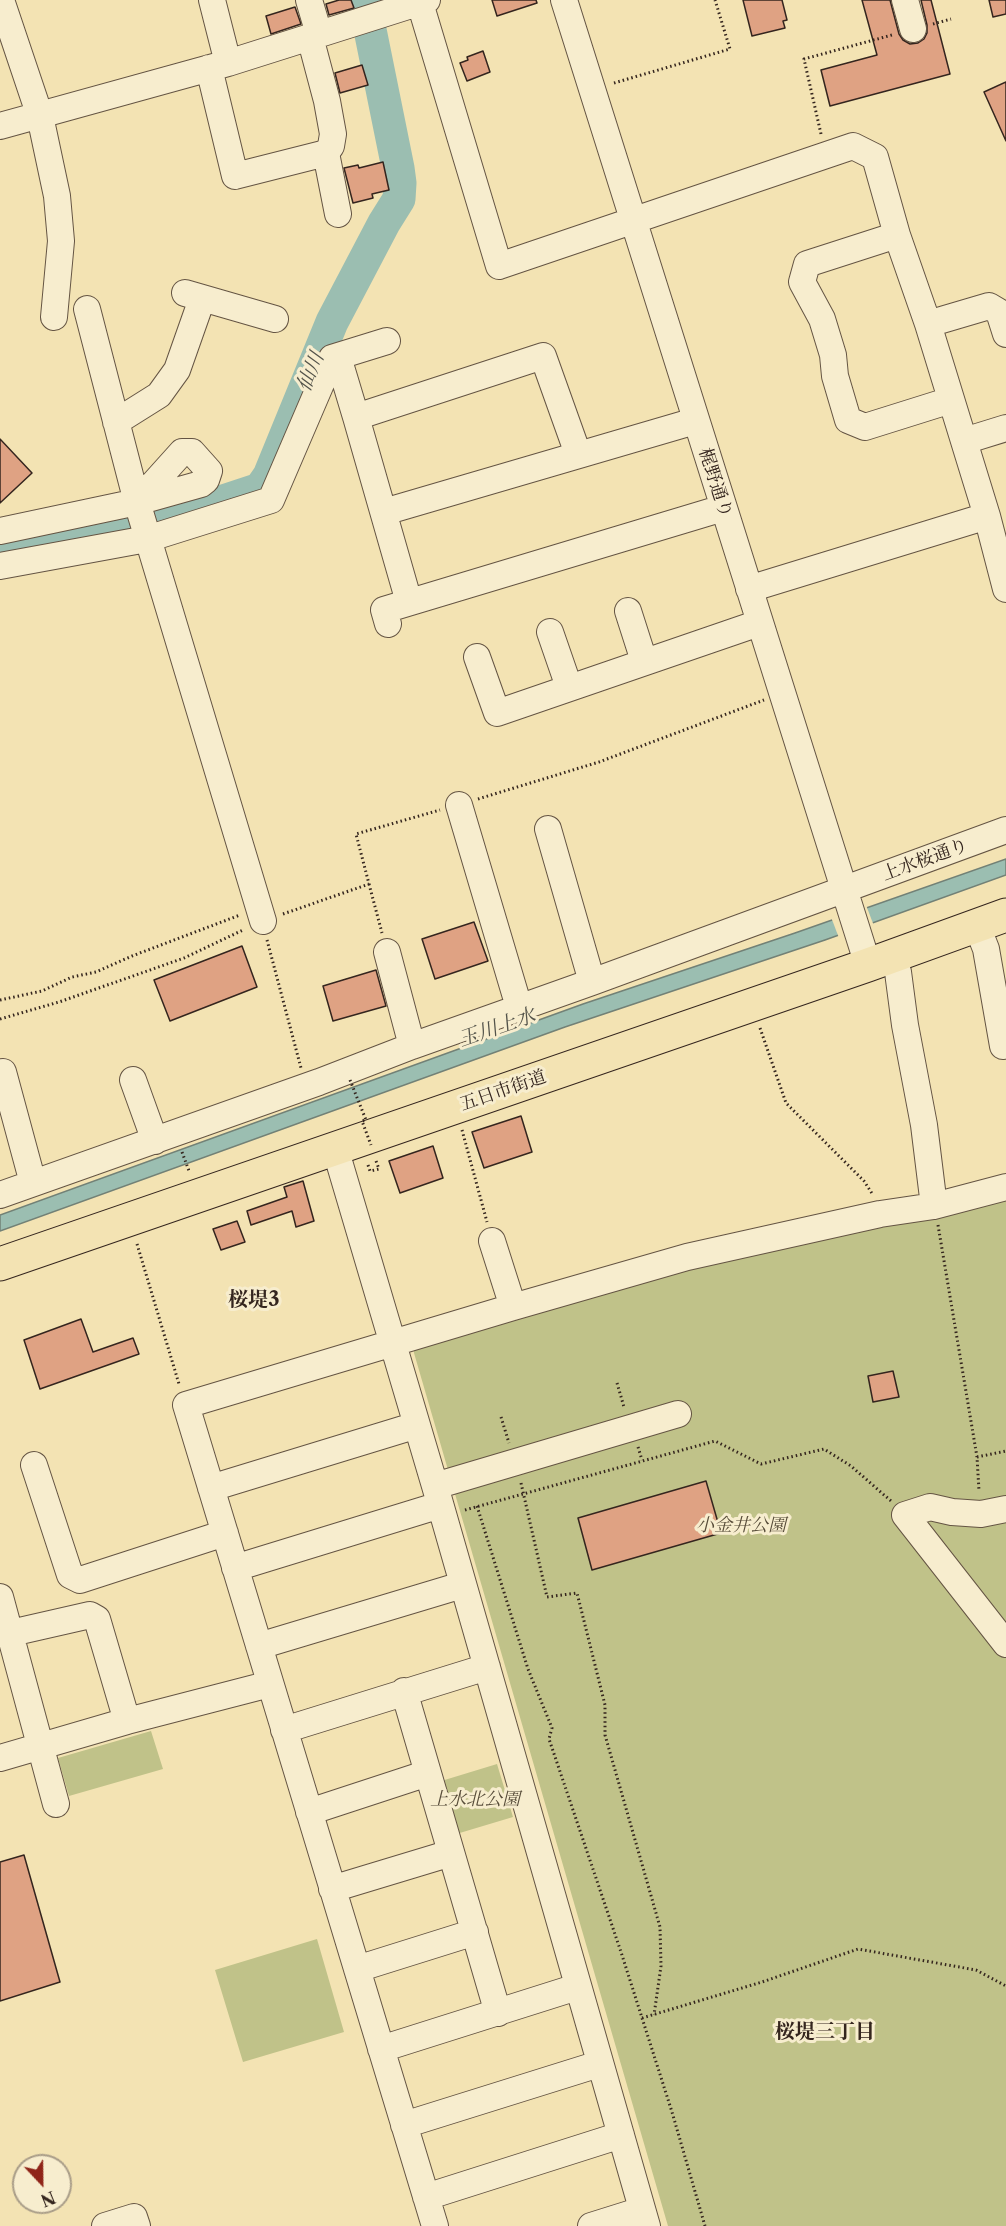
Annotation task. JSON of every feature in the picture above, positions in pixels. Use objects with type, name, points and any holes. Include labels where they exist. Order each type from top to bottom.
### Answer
[{"type":"main road","name":"五日市街道","points":[[0,1264],[751,1004],[873,953],[992,920]]},
{"type":"street","points":[[1,0],[40,116],[57,196],[61,241],[54,317]]},
{"type":"street","points":[[212,0],[235,176],[326,153],[331,146],[333,134],[309,0]]},
{"type":"street","name":"梶野通り","points":[[564,0],[845,895],[873,953],[898,972],[904,1025],[924,1125],[934,1206]]},
{"type":"street","points":[[905,0],[913,29]]},
{"type":"street","points":[[0,126],[219,66],[424,1],[499,267],[853,146],[875,157],[897,235],[928,324],[987,516],[1006,589]]},
{"type":"street","points":[[326,153],[338,214]]},
{"type":"street","points":[[897,235],[807,264],[802,282],[822,319],[848,420],[866,427],[951,400]]},
{"type":"street","points":[[116,422],[159,396],[177,370],[193,296],[275,320]]},
{"type":"street","points":[[928,324],[989,306],[999,312],[1006,334]]},
{"type":"street","points":[[87,309],[147,539],[260,915]]},
{"type":"street","points":[[0,566],[147,539],[272,500],[332,358],[387,340]]},
{"type":"street","points":[[357,417],[543,356],[578,454]]},
{"type":"street","points":[[338,357],[409,602]]},
{"type":"street","points":[[384,512],[695,421]]},
{"type":"street","points":[[964,441],[1006,428]]},
{"type":"street","points":[[0,531],[138,506]]},
{"type":"street","points":[[388,624],[384,610],[723,508]]},
{"type":"street","points":[[749,589],[987,516]]},
{"type":"street","points":[[628,611],[644,661]]},
{"type":"street","points":[[477,657],[497,713],[759,623]]},
{"type":"street","points":[[550,632],[569,687]]},
{"type":"street","points":[[459,805],[519,1007]]},
{"type":"street","points":[[548,829],[592,982]]},
{"type":"street","name":"上水桜通り","points":[[0,1195],[167,1142],[305,1086],[519,1007],[845,895],[1006,830]]},
{"type":"street","points":[[992,920],[986,949],[1002,1046]]},
{"type":"street","points":[[387,952],[412,1046]]},
{"type":"street","points":[[0,1073],[3,1072],[33,1183]]},
{"type":"street","points":[[134,1080],[167,1142]]},
{"type":"street","points":[[335,1148],[487,1667],[644,2218],[591,2226]]},
{"type":"street","points":[[435,2226],[186,1405],[687,1257],[880,1214],[934,1206],[1006,1187]]},
{"type":"street","points":[[492,1241],[513,1307]]},
{"type":"street","points":[[235,1568],[439,1502],[678,1414]]},
{"type":"street","points":[[211,1488],[417,1425]]},
{"type":"street","points":[[34,1465],[70,1575],[80,1580],[225,1533]]},
{"type":"street","points":[[1006,1509],[981,1514],[952,1512],[930,1507],[905,1515],[1006,1644]]},
{"type":"street","points":[[259,1646],[462,1585]]},
{"type":"street","points":[[0,1597],[56,1804]]},
{"type":"street","points":[[10,1633],[90,1615],[97,1618],[127,1721]]},
{"type":"street","points":[[284,1730],[487,1667]]},
{"type":"street","points":[[0,1758],[127,1721],[270,1684]]},
{"type":"street","points":[[404,1691],[498,2013]]},
{"type":"street","points":[[309,1812],[428,1773]]},
{"type":"street","points":[[332,1889],[451,1853]]},
{"type":"street","points":[[357,1969],[475,1932]]},
{"type":"street","points":[[381,2049],[577,1987]]},
{"type":"street","points":[[404,2125],[599,2064]]},
{"type":"street","points":[[426,2197],[621,2135]]},
{"type":"street","points":[[105,2226],[134,2217],[137,2226]]},
{"type":"path","points":[[592,89],[730,49],[715,0]]},
{"type":"path","points":[[826,156],[804,59],[951,20]]},
{"type":"path","points":[[387,952],[356,834],[599,762],[782,693]]},
{"type":"path","points":[[0,1000],[42,991],[72,976],[96,972],[132,956],[260,915],[369,884]]},
{"type":"path","points":[[0,1019],[59,1002],[184,958],[260,915]]},
{"type":"path","points":[[260,915],[305,1086]]},
{"type":"path","points":[[751,1004],[786,1103],[864,1181],[872,1191],[880,1214]]},
{"type":"path","points":[[350,1080],[366,1120],[362,1121],[371,1145]]},
{"type":"path","points":[[456,1107],[492,1241]]},
{"type":"path","points":[[167,1142],[191,1177]]},
{"type":"path","points":[[934,1206],[976,1457],[981,1514]]},
{"type":"path","points":[[130,1219],[186,1405]]},
{"type":"path","points":[[617,1383],[625,1409]]},
{"type":"path","points":[[501,1417],[509,1444]]},
{"type":"path","points":[[439,1502],[477,1506],[715,1441],[761,1464],[824,1449],[868,1479],[905,1515]]},
{"type":"path","points":[[636,1442],[642,1461]]},
{"type":"path","points":[[976,1457],[1006,1451]]},
{"type":"path","points":[[520,1480],[548,1597],[577,1593],[580,1604],[605,1705],[605,1735],[660,1927],[661,1966],[654,2015]]},
{"type":"path","points":[[477,1506],[528,1669],[552,1728],[549,1739],[576,1814],[642,2018],[705,2226]]},
{"type":"path","points":[[642,2018],[762,1982],[858,1949],[976,1970],[1006,1986]]},
{"type":"green space","name":"小金井公園","points":[[1006,1195],[1006,2226],[668,2226],[414,1353],[413,1342],[689,1265]]},
{"type":"green space","points":[[151,1731],[163,1769],[69,1796],[58,1758]]},
{"type":"green space","name":"上水北公園","points":[[497,1764],[513,1817],[453,1835],[438,1782]]},
{"type":"green space","points":[[317,1939],[344,2032],[243,2062],[215,1970]]},
{"type":"shaded area","points":[[1006,859],[1006,875],[825,940],[565,1027],[0,1231],[0,1215],[583,1004]]},
{"type":"pier","points":[[866,905],[874,926],[839,938],[831,917]]},
{"type":"building","points":[[339,0],[351,0],[354,8],[329,15],[326,4]]},
{"type":"building","points":[[492,0],[536,0],[537,3],[497,16]]},
{"type":"building","points":[[743,0],[782,0],[787,20],[783,21],[785,28],[752,36]]},
{"type":"building","points":[[862,0],[890,0],[899,34],[910,44],[918,43],[927,33],[921,0],[931,0],[950,74],[830,106],[821,70],[877,55]]},
{"type":"building","points":[[989,0],[1006,0],[1006,14],[993,17]]},
{"type":"building","points":[[295,7],[301,24],[271,34],[266,16]]},
{"type":"building","points":[[483,51],[490,72],[467,81],[460,63],[468,60],[467,57]]},
{"type":"building","points":[[362,65],[368,85],[340,93],[335,73]]},
{"type":"building","points":[[1006,82],[1006,141],[984,92]]},
{"type":"building","points":[[383,162],[389,190],[372,194],[373,198],[353,203],[344,168],[358,165],[359,168]]},
{"type":"building","points":[[0,439],[32,473],[0,503]]},
{"type":"building","points":[[474,922],[488,961],[435,979],[422,939]]},
{"type":"building","points":[[242,946],[257,987],[170,1021],[154,980]]},
{"type":"building","points":[[376,970],[386,1006],[333,1021],[323,986]]},
{"type":"building","points":[[521,1116],[532,1152],[484,1168],[472,1132]]},
{"type":"building","points":[[433,1146],[443,1178],[400,1193],[389,1161]]},
{"type":"building","points":[[303,1181],[314,1221],[296,1227],[292,1211],[251,1225],[247,1211],[287,1197],[284,1187]]},
{"type":"building","points":[[237,1221],[245,1242],[221,1250],[213,1229]]},
{"type":"building","points":[[81,1319],[93,1352],[133,1338],[139,1354],[40,1389],[24,1340]]},
{"type":"building","points":[[893,1371],[899,1397],[873,1402],[868,1376]]},
{"type":"building","points":[[706,1481],[721,1533],[592,1570],[578,1518]]},
{"type":"building","points":[[24,1855],[60,1982],[0,2001],[0,1862]]},
{"type":"waterway","name":"仙川","points":[[6,553],[163,521],[260,489],[269,476],[332,322],[399,199],[398,168],[364,0]]},
{"type":"district","name":"桜堤3","points":[[254,1300]]},
{"type":"district","name":"桜堤三丁目","points":[[825,2032]]},
{"type":"water label","name":"玉川上水","points":[[497,1028]]}]
